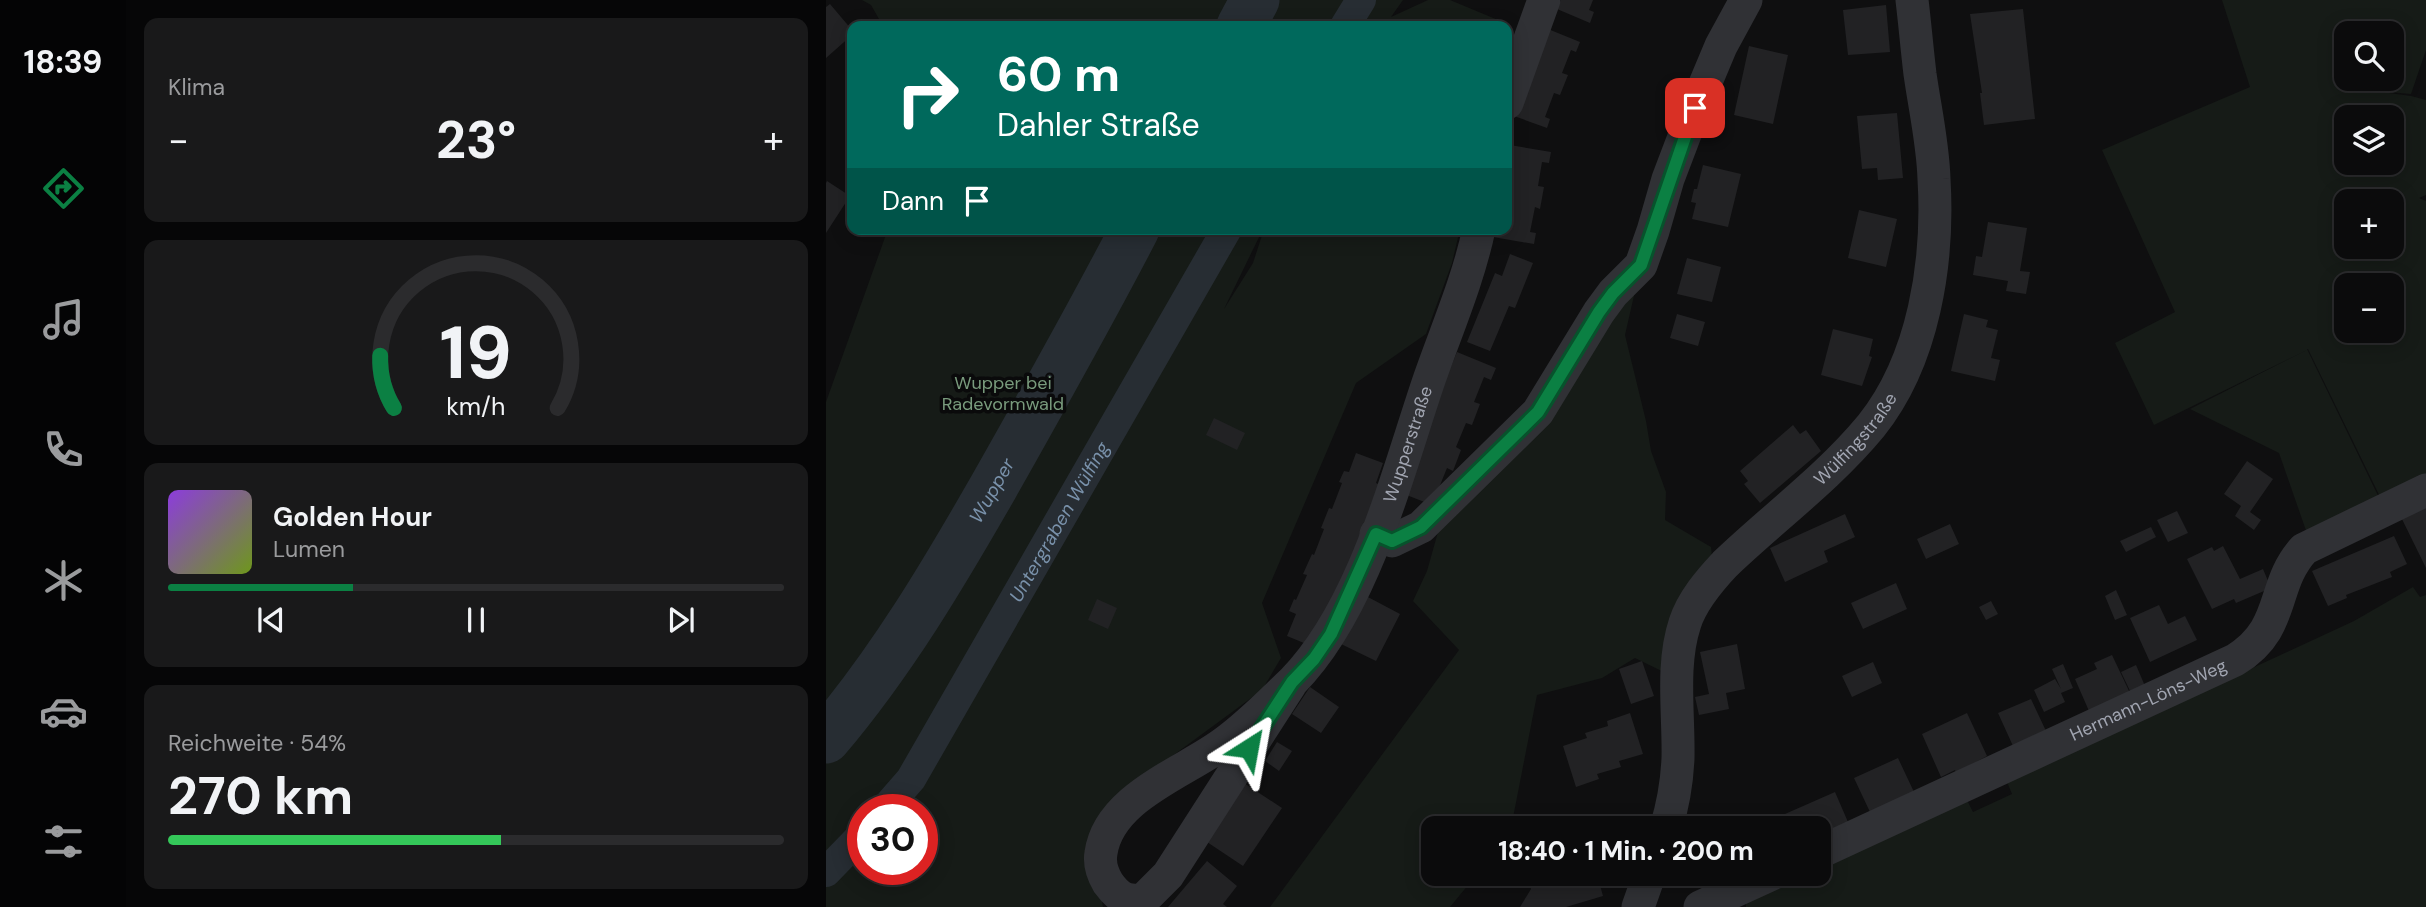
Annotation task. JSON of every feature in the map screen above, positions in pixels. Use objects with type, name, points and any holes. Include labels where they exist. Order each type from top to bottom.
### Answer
[{"type":"street","points":[[1512,89],[1544,0]]},
{"type":"street","points":[[1376,534],[1392,541],[1421,527],[1538,412],[1599,312],[1613,293],[1641,265],[1695,108],[1721,46],[1746,0]]},
{"type":"street","name":"Wülfingstraße","points":[[1670,816],[1678,761],[1679,656],[1685,622],[1691,610],[1714,576],[1857,442],[1884,406],[1915,345],[1928,285],[1935,200],[1912,0]]},
{"type":"street","name":"Wupperstraße","points":[[1292,682],[1168,875],[1143,900],[1123,900],[1104,877],[1101,868],[1102,843],[1113,821],[1139,797],[1225,742],[1292,682],[1314,659],[1331,634],[1376,534],[1477,235]]},
{"type":"street","name":"Hermann-Löns-Weg","points":[[1831,847],[2235,660],[2257,643],[2271,623],[2291,566],[2304,549],[2426,490]]},
{"type":"street","points":[[1638,907],[1645,886]]},
{"type":"street","points":[[1700,907],[1746,886]]},
{"type":"green space","points":[[862,0],[1403,0],[1391,17],[1428,0],[1450,0],[1500,21],[880,21],[871,5]]},
{"type":"green space","points":[[2222,0],[2426,0],[2426,50],[2411,94],[2378,91],[2404,91],[2404,21],[2334,21],[2334,91],[2374,91],[2426,100],[2426,195],[2419,198],[2426,201],[2426,488],[2385,507],[2308,349],[2384,508],[2310,542],[2279,453],[2190,409],[2307,350],[2154,425],[2115,343],[2175,312],[2102,150],[2250,87]]},
{"type":"green space","name":"Wupper bei Radevormwald","points":[[886,235],[1260,235],[1224,309],[1253,263],[1262,235],[1459,235],[1452,263],[1426,334],[1356,383],[1262,603],[1281,658],[1262,690],[1141,779],[1100,890],[1103,907],[826,907],[826,402]]},
{"type":"green space","points":[[1641,265],[1625,335],[1651,451],[1666,492],[1665,520],[1711,547],[1714,576],[1678,679],[1635,658],[1602,678],[1537,695],[1513,816],[1421,816],[1421,886],[1467,886],[1450,907],[1270,907],[1459,650],[1413,601],[1427,571],[1438,532]]},
{"type":"green space","points":[[2413,587],[2420,597],[2426,595],[2426,907],[1746,907],[1746,902],[1780,886],[1831,886],[1831,863],[1967,800],[1973,812],[2012,794],[2007,782],[2354,621]]},
{"type":"building","points":[[1561,0],[1593,0],[1589,10],[1594,12],[1590,23],[1557,9]]},
{"type":"building","points":[[830,4],[847,24],[847,39],[826,58],[826,7]]},
{"type":"building","points":[[1886,5],[1890,52],[1848,55],[1843,10]]},
{"type":"building","points":[[2023,9],[2035,119],[1984,125],[1970,14]]},
{"type":"building","points":[[1548,29],[1580,42],[1576,52],[1571,50],[1562,73],[1568,75],[1560,95],[1554,93],[1545,117],[1550,119],[1547,128],[1514,116]]},
{"type":"building","points":[[1749,46],[1788,55],[1773,124],[1734,115]]},
{"type":"building","points":[[1897,113],[1903,178],[1878,180],[1877,168],[1862,169],[1857,116]]},
{"type":"building","points":[[1512,145],[1551,152],[1549,163],[1542,162],[1538,186],[1544,187],[1540,209],[1535,207],[1530,232],[1536,233],[1534,244],[1493,237],[1512,235]]},
{"type":"building","points":[[1703,165],[1741,174],[1728,227],[1692,219],[1696,203],[1691,202]]},
{"type":"building","points":[[827,181],[847,194],[847,201],[826,233]]},
{"type":"building","points":[[1859,210],[1897,219],[1886,267],[1848,258]]},
{"type":"building","points":[[1988,222],[2027,228],[2020,271],[2030,272],[2026,294],[2006,291],[2008,281],[1973,275],[1976,256],[1982,257]]},
{"type":"building","points":[[1510,254],[1533,263],[1515,308],[1509,306],[1490,351],[1467,342],[1495,273],[1502,276]]},
{"type":"building","points":[[1687,258],[1721,267],[1712,302],[1677,294]]},
{"type":"building","points":[[1677,314],[1705,322],[1698,346],[1670,338]]},
{"type":"building","points":[[1964,314],[1988,320],[1986,327],[1998,330],[1991,358],[2000,360],[1995,381],[1951,371]]},
{"type":"building","points":[[1833,329],[1873,339],[1869,356],[1872,357],[1862,386],[1821,375]]},
{"type":"building","points":[[1457,352],[1496,368],[1491,380],[1484,377],[1474,402],[1480,404],[1472,425],[1466,423],[1456,447],[1461,450],[1453,471],[1447,468],[1432,505],[1399,492]]},
{"type":"building","points":[[1214,418],[1245,433],[1237,450],[1206,435]]},
{"type":"building","points":[[1793,425],[1800,434],[1806,430],[1821,451],[1760,503],[1744,484],[1748,481],[1740,471]]},
{"type":"building","points":[[1356,453],[1383,463],[1376,483],[1380,485],[1316,648],[1287,636],[1296,614],[1289,611],[1307,575],[1303,574],[1312,554],[1314,555],[1329,508],[1332,509],[1342,483],[1339,482],[1344,471],[1349,472]]},
{"type":"building","points":[[2247,461],[2273,479],[2250,512],[2261,520],[2254,530],[2235,516],[2241,506],[2224,494]]},
{"type":"building","points":[[2426,505],[2426,568],[2399,513]]},
{"type":"building","points":[[2177,511],[2188,533],[2168,542],[2157,520]]},
{"type":"building","points":[[1845,514],[1855,537],[1824,551],[1828,562],[1785,582],[1770,548]]},
{"type":"building","points":[[1950,524],[1959,544],[1926,559],[1917,539]]},
{"type":"building","points":[[2151,527],[2156,537],[2126,552],[2120,541]]},
{"type":"building","points":[[2394,536],[2407,564],[2390,572],[2392,577],[2346,595],[2347,598],[2328,606],[2312,571]]},
{"type":"building","points":[[2223,546],[2240,579],[2263,569],[2271,588],[2236,603],[2234,599],[2212,609],[2187,559],[2212,547],[2214,551]]},
{"type":"building","points":[[1896,583],[1907,609],[1863,629],[1851,603]]},
{"type":"building","points":[[2116,590],[2127,615],[2115,620],[2105,596]]},
{"type":"building","points":[[1366,596],[1400,614],[1376,661],[1341,644]]},
{"type":"building","points":[[1097,599],[1117,608],[1108,629],[1088,620]]},
{"type":"building","points":[[1991,601],[1998,614],[1986,620],[1979,607]]},
{"type":"building","points":[[2159,605],[2168,624],[2185,616],[2197,640],[2150,662],[2130,618]]},
{"type":"building","points":[[1737,644],[1745,689],[1726,693],[1729,709],[1699,715],[1695,697],[1709,694],[1700,652]]},
{"type":"building","points":[[2112,655],[2130,693],[2089,711],[2075,679],[2097,669],[2094,663]]},
{"type":"building","points":[[1642,661],[1654,696],[1631,704],[1619,669]]},
{"type":"building","points":[[1873,662],[1882,683],[1852,697],[1842,676]]},
{"type":"building","points":[[2063,664],[2073,688],[2061,693],[2065,702],[2044,712],[2034,690],[2055,679],[2061,689],[2052,669]]},
{"type":"building","points":[[2136,665],[2145,686],[2131,693],[2121,672]]},
{"type":"building","points":[[1310,687],[1339,707],[1321,733],[1292,714]]},
{"type":"building","points":[[2031,699],[2046,731],[2013,746],[1998,713]]},
{"type":"building","points":[[1630,713],[1643,754],[1619,761],[1621,767],[1597,774],[1599,779],[1576,787],[1563,746],[1587,738],[1585,733],[1608,726],[1607,721]]},
{"type":"building","points":[[1967,713],[1987,756],[1956,773],[1955,770],[1941,777],[1922,734]]},
{"type":"building","points":[[1277,742],[1292,751],[1279,771],[1265,761]]},
{"type":"building","points":[[1898,758],[1914,792],[1870,812],[1854,778]]},
{"type":"building","points":[[1244,783],[1282,808],[1243,866],[1207,842]]},
{"type":"building","points":[[1835,792],[1848,822],[1831,829],[1831,816],[1785,814]]},
{"type":"building","points":[[1207,861],[1237,886],[1223,904],[1227,907],[1168,907]]},
{"type":"building","points":[[1530,886],[1600,886],[1603,896],[1566,907],[1520,907],[1531,889]]},
{"type":"waterway","name":"Wupper","points":[[1244,21],[1255,0]]},
{"type":"waterway","name":"Untergraben Wülfing","points":[[1348,21],[1361,0]]},
{"type":"waterway","name":"Wupper","points":[[826,739],[873,679],[936,585],[1030,422],[1132,235]]},
{"type":"waterway","name":"Untergraben Wülfing","points":[[898,794],[911,779],[1224,235]]},
{"type":"waterway","name":"Untergraben Wülfing","points":[[826,872],[847,850]]},
{"type":"route","points":[[1249,748],[1292,682],[1314,659],[1331,634],[1376,534],[1392,541],[1421,527],[1538,412],[1599,312],[1613,293],[1641,265],[1668,179],[1695,108]]}]
